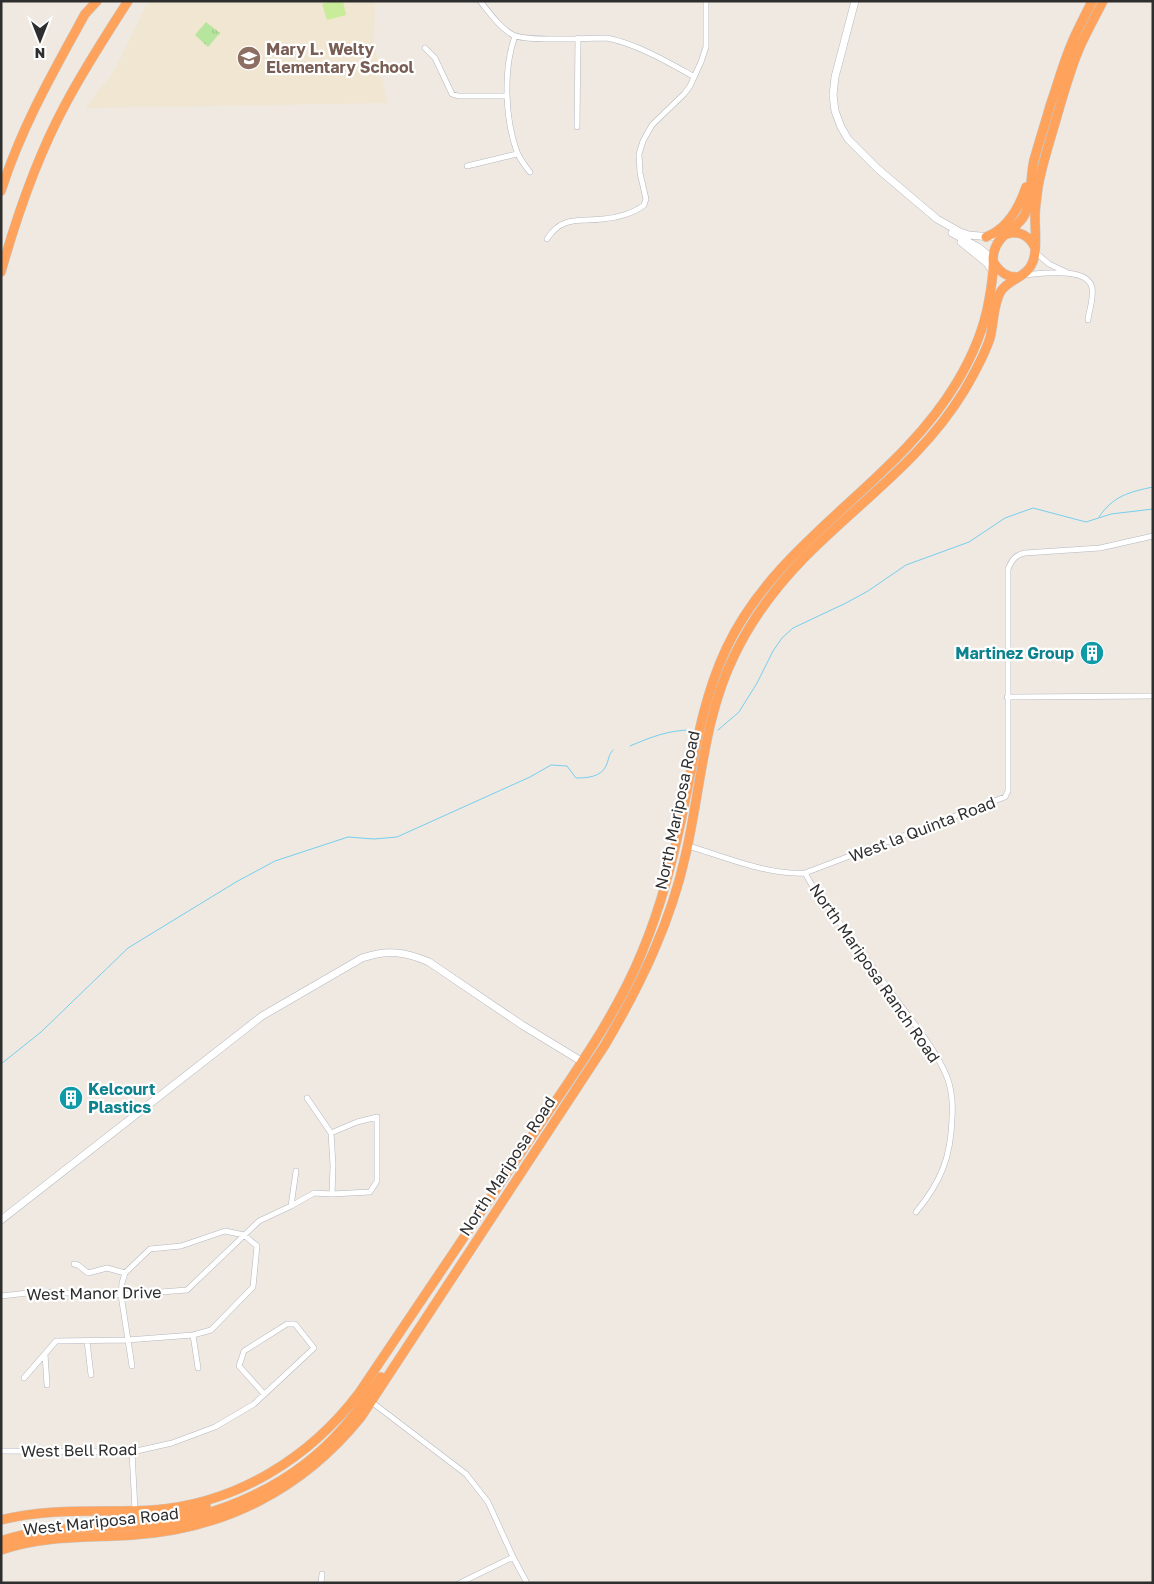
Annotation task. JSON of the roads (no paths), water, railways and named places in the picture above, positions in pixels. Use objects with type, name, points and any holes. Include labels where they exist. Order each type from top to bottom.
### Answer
[{"type":"highway","points":[[1,192],[11,159],[34,109],[85,14],[90,1]]},
{"type":"highway","points":[[85,14],[97,1]]},
{"type":"highway","points":[[1,272],[11,236],[40,157],[64,106],[129,1]]},
{"type":"highway","name":"North Mariposa Road","points":[[365,1398],[430,1313],[605,1045],[636,991],[655,950],[666,920],[688,846],[699,752],[700,727],[704,706],[726,648],[753,603],[784,564],[890,466],[914,440],[957,382],[973,352],[981,332],[989,300],[997,243],[1019,222],[1026,212],[1034,160],[1071,45],[1092,1]]},
{"type":"highway","name":"North Mariposa Road","points":[[365,1398],[432,1286],[611,1015],[626,986],[641,954],[660,902],[699,752],[716,702],[733,656],[751,624],[792,570],[915,455],[944,421],[974,373],[987,345],[1000,292],[1030,268],[1035,250],[1036,201],[1044,163],[1062,98],[1079,49],[1103,1]]},
{"type":"highway","points":[[986,237],[996,233],[1016,210],[1024,194],[1034,160]]},
{"type":"highway","points":[[1004,235],[1016,232],[1023,234],[1032,242],[1035,250]]},
{"type":"highway","points":[[993,264],[1004,274],[1011,277],[1021,276]]},
{"type":"highway","points":[[957,382],[956,392],[960,397]]},
{"type":"highway","points":[[914,440],[912,447],[915,455]]},
{"type":"highway","points":[[849,517],[846,508],[850,502]]},
{"type":"highway","points":[[626,986],[657,926],[681,853],[688,846]]},
{"type":"highway","points":[[540,1143],[579,1074],[582,1065],[581,1061],[585,1061],[592,1054],[636,991]]},
{"type":"highway","points":[[1,1541],[35,1532],[61,1529],[162,1523],[222,1509],[266,1488],[299,1468],[342,1430],[365,1398]]},
{"type":"highway","name":"West Mariposa Road","points":[[1,1520],[56,1512],[169,1508],[211,1499],[248,1484],[281,1467],[314,1442],[339,1417],[365,1398]]},
{"type":"highway","name":"West Mariposa Road","points":[[1,1550],[39,1540],[166,1531],[203,1524],[226,1517],[261,1501],[303,1474],[330,1452],[349,1432],[365,1398]]},
{"type":"highway","points":[[1,1535],[33,1527],[144,1519],[184,1512],[229,1497],[253,1485],[281,1467]]},
{"type":"street","points":[[480,1],[515,36],[536,38],[606,38],[618,40],[693,76]]},
{"type":"street","points":[[547,239],[552,231],[568,221],[616,218],[644,205],[646,198],[640,173],[639,154],[652,124],[684,94],[690,86],[701,62],[706,47],[706,1]]},
{"type":"street","points":[[856,1],[835,77],[833,95],[835,111],[841,127],[848,139],[878,169],[987,264],[993,264]]},
{"type":"street","points":[[515,36],[510,53],[506,96],[517,154],[530,172]]},
{"type":"street","points":[[577,127],[578,38]]},
{"type":"street","points":[[426,48],[435,58],[452,94],[458,96],[506,96]]},
{"type":"street","points":[[467,166],[517,154]]},
{"type":"street","points":[[937,219],[969,236],[1004,235]]},
{"type":"street","points":[[949,231],[978,247],[993,264]]},
{"type":"street","points":[[1035,250],[1054,266],[1084,278],[1092,286],[1088,320]]},
{"type":"street","points":[[1021,276],[1071,274]]},
{"type":"street","points":[[1153,536],[1100,548],[1025,553],[1017,555],[1012,560],[1008,570],[1007,697],[1153,696]]},
{"type":"street","name":"West la Quinta Road","points":[[688,846],[766,869],[790,874],[806,873],[1005,797],[1008,790],[1007,697]]},
{"type":"street","name":"North Mariposa Ranch Road","points":[[806,873],[813,887],[927,1042],[947,1078],[951,1090],[951,1136],[948,1155],[935,1187],[916,1212]]},
{"type":"street","points":[[1,1220],[262,1016],[362,958],[376,953],[401,952],[430,962],[522,1025],[581,1061]]},
{"type":"street","points":[[307,1098],[331,1132],[332,1194]]},
{"type":"street","points":[[244,1235],[259,1221],[314,1193],[370,1192],[377,1181],[377,1117],[331,1132]]},
{"type":"street","points":[[290,1206],[296,1171]]},
{"type":"street","points":[[24,1378],[56,1341],[127,1340],[193,1335],[211,1330],[253,1288],[256,1246],[244,1235],[225,1230],[181,1246],[150,1249],[125,1273],[121,1295],[127,1340],[132,1366]]},
{"type":"street","name":"West Manor Drive","points":[[1,1296],[37,1292],[121,1295],[187,1290],[244,1235]]},
{"type":"street","name":"West Manor Drive","points":[[74,1264],[88,1273],[107,1268],[125,1273]]},
{"type":"street","name":"West Bell Road","points":[[1,1451],[132,1452],[172,1443],[215,1427],[254,1404],[314,1348],[295,1324],[287,1324],[244,1351],[239,1366],[264,1394]]},
{"type":"street","points":[[193,1335],[198,1368]]},
{"type":"street","points":[[87,1341],[90,1375]]},
{"type":"street","points":[[45,1354],[47,1385]]},
{"type":"street","points":[[365,1398],[466,1474],[488,1502],[527,1583]]},
{"type":"street","points":[[132,1452],[135,1510]]},
{"type":"street","points":[[460,1583],[513,1556]]},
{"type":"street","points":[[321,1583],[322,1574]]},
{"type":"waterway","points":[[1099,517],[1110,504],[1122,496],[1153,487]]},
{"type":"waterway","points":[[718,730],[739,712],[757,683],[773,651],[782,638],[793,628],[868,591],[906,565],[969,542],[1005,518],[1033,508],[1086,522],[1111,514],[1153,509]]},
{"type":"waterway","points":[[630,746],[675,731],[691,730]]},
{"type":"waterway","points":[[1,1064],[41,1032],[128,948],[236,882],[275,861],[348,837],[374,839],[397,837],[530,777],[551,765],[567,766],[576,778],[593,776],[604,770],[613,750]]},
{"type":"place","name":"Mary L. Welty Elementary School","points":[[249,58]]},
{"type":"place","name":"Martinez Group","points":[[1092,653]]},
{"type":"place","name":"Kelcourt Plastics","points":[[71,1098]]}]
